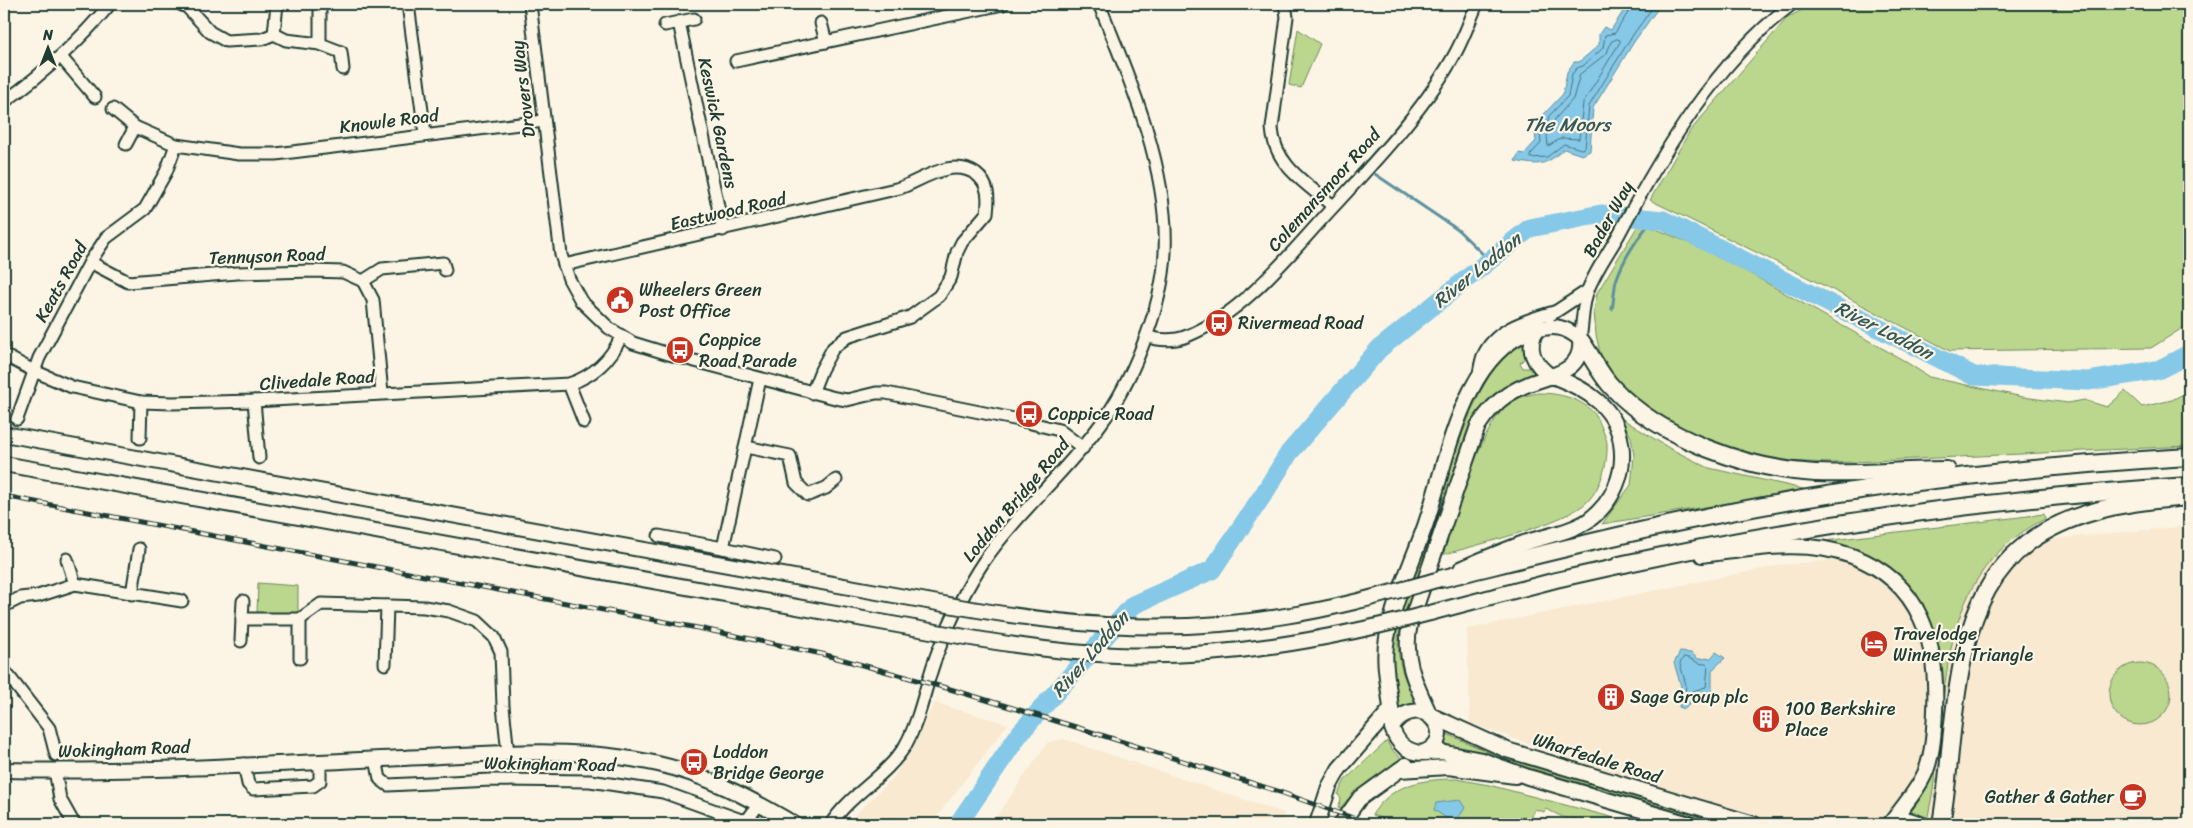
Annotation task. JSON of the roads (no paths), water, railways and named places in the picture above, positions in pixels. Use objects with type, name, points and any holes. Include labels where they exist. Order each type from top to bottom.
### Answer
[{"type":"highway","points":[[1580,340],[1608,383],[1639,410],[1683,438],[1732,457],[1769,467],[1815,473],[2020,470]]},
{"type":"highway","points":[[1440,579],[1564,548],[1704,518],[1883,488],[2020,470],[2189,457]]},
{"type":"highway","points":[[1619,565],[1754,537],[1858,520],[2000,502],[2189,486]]},
{"type":"highway","points":[[1941,824],[1956,697],[1965,653],[1978,609],[2001,567],[2025,544],[2050,528],[2069,520],[2121,505],[2189,497]]},
{"type":"main road","points":[[1341,824],[1360,799],[1424,753],[1436,743],[1439,734],[1437,724],[1431,716],[1409,666],[1408,635],[1478,426],[1495,404],[1517,390],[1553,376],[1574,364],[1579,354],[1580,340],[1562,327],[1538,329],[1507,342],[1478,376],[1450,442],[1431,508],[1389,629],[1386,648],[1392,727],[1401,745],[1413,752],[1424,753],[1441,752],[1482,760],[1528,777],[1689,824]]},
{"type":"main road","points":[[4,434],[994,613],[1073,624],[1131,628],[1237,623],[1294,615],[1440,579],[1491,555],[1580,524],[1598,512],[1613,493],[1620,477],[1621,439],[1614,420],[1602,404],[1574,384],[1553,376],[1539,367],[1533,356],[1532,340],[1538,329]]},
{"type":"main road","points":[[4,464],[1001,643],[1116,655],[1179,655],[1250,649],[1314,640],[1619,565],[1762,548],[1803,546],[1851,556],[1872,566],[1894,581],[1912,602],[1927,631],[1934,663],[1933,742],[1928,766],[1918,786],[1889,823]]},
{"type":"main road","points":[[1317,824],[1329,788],[1338,769],[1390,709]]},
{"type":"main road","points":[[1338,769],[1348,764],[1407,714],[1422,712],[1431,716]]},
{"type":"main road","name":"Wharfedale Road","points":[[1431,716],[1507,750],[1754,824]]},
{"type":"main road","name":"Wokingham Road","points":[[4,770],[320,762],[508,754],[586,755],[651,762],[686,771],[714,782],[759,804],[794,824]]},
{"type":"main road","points":[[1399,770],[1448,767],[1528,777]]},
{"type":"main road","points":[[1889,823],[1909,820],[1921,824]]},
{"type":"street","points":[[4,102],[41,75],[61,57],[110,4]]},
{"type":"street","points":[[180,4],[187,7],[210,32],[226,41],[262,39],[274,34],[286,40],[320,44],[341,52],[342,69]]},
{"type":"street","points":[[274,34],[277,4]]},
{"type":"street","points":[[408,4],[425,134]]},
{"type":"street","name":"Drovers Way","points":[[530,4],[557,236],[564,265]]},
{"type":"street","points":[[736,61],[1003,4]]},
{"type":"street","name":"Loddon Bridge Road","points":[[831,824],[892,763],[904,747],[924,699],[938,650],[970,584],[984,561],[1025,511],[1083,448],[1119,398],[1134,369],[1147,336],[1160,290],[1165,253],[1163,213],[1154,154],[1145,124],[1099,4]]},
{"type":"street","points":[[1285,4],[1287,17],[1272,128],[1273,139],[1276,149],[1287,166],[1334,206]]},
{"type":"street","name":"Colemansmoor Road","points":[[1147,336],[1161,340],[1186,337],[1231,311],[1258,288],[1334,206],[1414,115],[1456,53],[1477,4]]},
{"type":"street","name":"Bader Way","points":[[1580,340],[1587,291],[1659,164],[1707,90],[1747,46],[1792,4]]},
{"type":"street","points":[[320,5],[320,44]]},
{"type":"street","points":[[665,25],[694,19]]},
{"type":"street","name":"Keswick Gardens","points":[[680,22],[723,230]]},
{"type":"street","points":[[821,23],[826,42]]},
{"type":"street","points":[[61,57],[94,97]]},
{"type":"street","name":"Knowle Road","points":[[113,109],[135,127],[176,144],[239,154],[276,154],[544,120]]},
{"type":"street","points":[[126,144],[135,127]]},
{"type":"street","name":"Keats Road","points":[[17,419],[34,371],[90,262],[106,238],[145,209],[166,172],[176,144]]},
{"type":"street","name":"Eastwood Road","points":[[564,265],[900,188],[955,168],[967,170],[984,181],[987,196],[987,213],[962,242],[951,277],[939,296],[910,317],[847,337],[833,348],[821,370],[812,393]]},
{"type":"street","name":"Tennyson Road","points":[[90,262],[128,282],[236,273],[312,271],[342,272],[363,281]]},
{"type":"street","points":[[382,393],[373,300],[363,281],[382,269],[443,262]]},
{"type":"street","points":[[564,265],[581,300],[590,312],[621,338],[672,355],[812,393],[846,400],[876,392],[886,392],[1019,420],[1059,430],[1083,448]]},
{"type":"street","name":"Bader Way","points":[[1538,329],[1554,312],[1587,291]]},
{"type":"street","points":[[1478,376],[1483,356],[1501,334],[1520,323],[1554,312]]},
{"type":"street","name":"Clivedale Road","points":[[4,354],[34,371],[72,387],[141,402],[172,404],[569,384],[604,364],[621,338]]},
{"type":"street","points":[[723,548],[760,379]]},
{"type":"street","points":[[569,384],[584,422]]},
{"type":"street","points":[[254,401],[259,458]]},
{"type":"street","points":[[140,438],[141,402]]},
{"type":"street","points":[[746,447],[790,456],[796,482],[808,495],[826,488],[836,480]]},
{"type":"street","points":[[659,536],[775,559]]},
{"type":"street","points":[[132,594],[139,549]]},
{"type":"street","points":[[67,559],[75,584]]},
{"type":"street","points":[[4,606],[20,598],[38,596],[75,584],[182,601]]},
{"type":"street","points":[[241,641],[243,601]]},
{"type":"street","points":[[242,619],[300,619],[321,604],[424,607],[449,611],[477,621],[494,636],[502,660],[503,706],[508,754]]},
{"type":"street","points":[[385,664],[387,606]]},
{"type":"street","points":[[300,619],[300,658]]},
{"type":"street","points":[[4,670],[49,728],[57,755]]},
{"type":"street","name":"Wokingham Road","points":[[376,759],[380,779],[388,785],[491,780],[590,781],[663,792],[740,820],[748,818],[759,804]]},
{"type":"street","points":[[244,764],[248,784],[253,789],[313,786],[320,781],[320,762]]},
{"type":"street","points":[[55,770],[60,799],[74,824]]},
{"type":"water","name":"The Moors","points":[[1628,4],[1661,4],[1634,42],[1593,108],[1590,151],[1582,155],[1564,149],[1547,162],[1536,164],[1515,161],[1519,153],[1524,154],[1536,141],[1535,133],[1543,123],[1544,114],[1563,94],[1567,72],[1574,62],[1579,62],[1599,45],[1599,34],[1604,27],[1611,30]]},
{"type":"water","points":[[1680,652],[1691,653],[1698,659],[1711,658],[1716,652],[1725,658],[1712,670],[1712,692],[1696,696],[1685,709],[1679,707],[1681,686],[1674,663]]},
{"type":"water","points":[[1460,800],[1465,808],[1457,820],[1448,819],[1434,810],[1436,803]]},
{"type":"waterway","points":[[1375,174],[1458,230],[1489,260]]},
{"type":"waterway","name":"River Loddon","points":[[958,824],[1020,733],[1133,605],[1212,570],[1289,453],[1379,349],[1530,228],[1601,214],[1663,220],[1974,376],[2088,381],[2158,370],[2189,354]]},
{"type":"waterway","points":[[1612,309],[1616,281],[1627,256],[1653,219]]},
{"type":"railway","points":[[4,496],[703,629],[822,654],[950,689],[1079,728],[1280,792],[1370,824]]},
{"type":"place","name":"Wheelers Green Post Office","points":[[620,300]]},
{"type":"place","name":"Rivermead Road","points":[[1219,323]]},
{"type":"place","name":"Coppice Road Parade","points":[[680,350]]},
{"type":"place","name":"Coppice Road","points":[[1029,414]]},
{"type":"place","name":"Travelodge Winnersh Triangle","points":[[1874,644]]},
{"type":"place","name":"Sage Group plc","points":[[1611,697]]},
{"type":"place","name":"100 Berkshire Place","points":[[1766,719]]},
{"type":"place","name":"Loddon Bridge George","points":[[694,762]]},
{"type":"place","name":"Gather & Gather","points":[[2133,797]]}]
